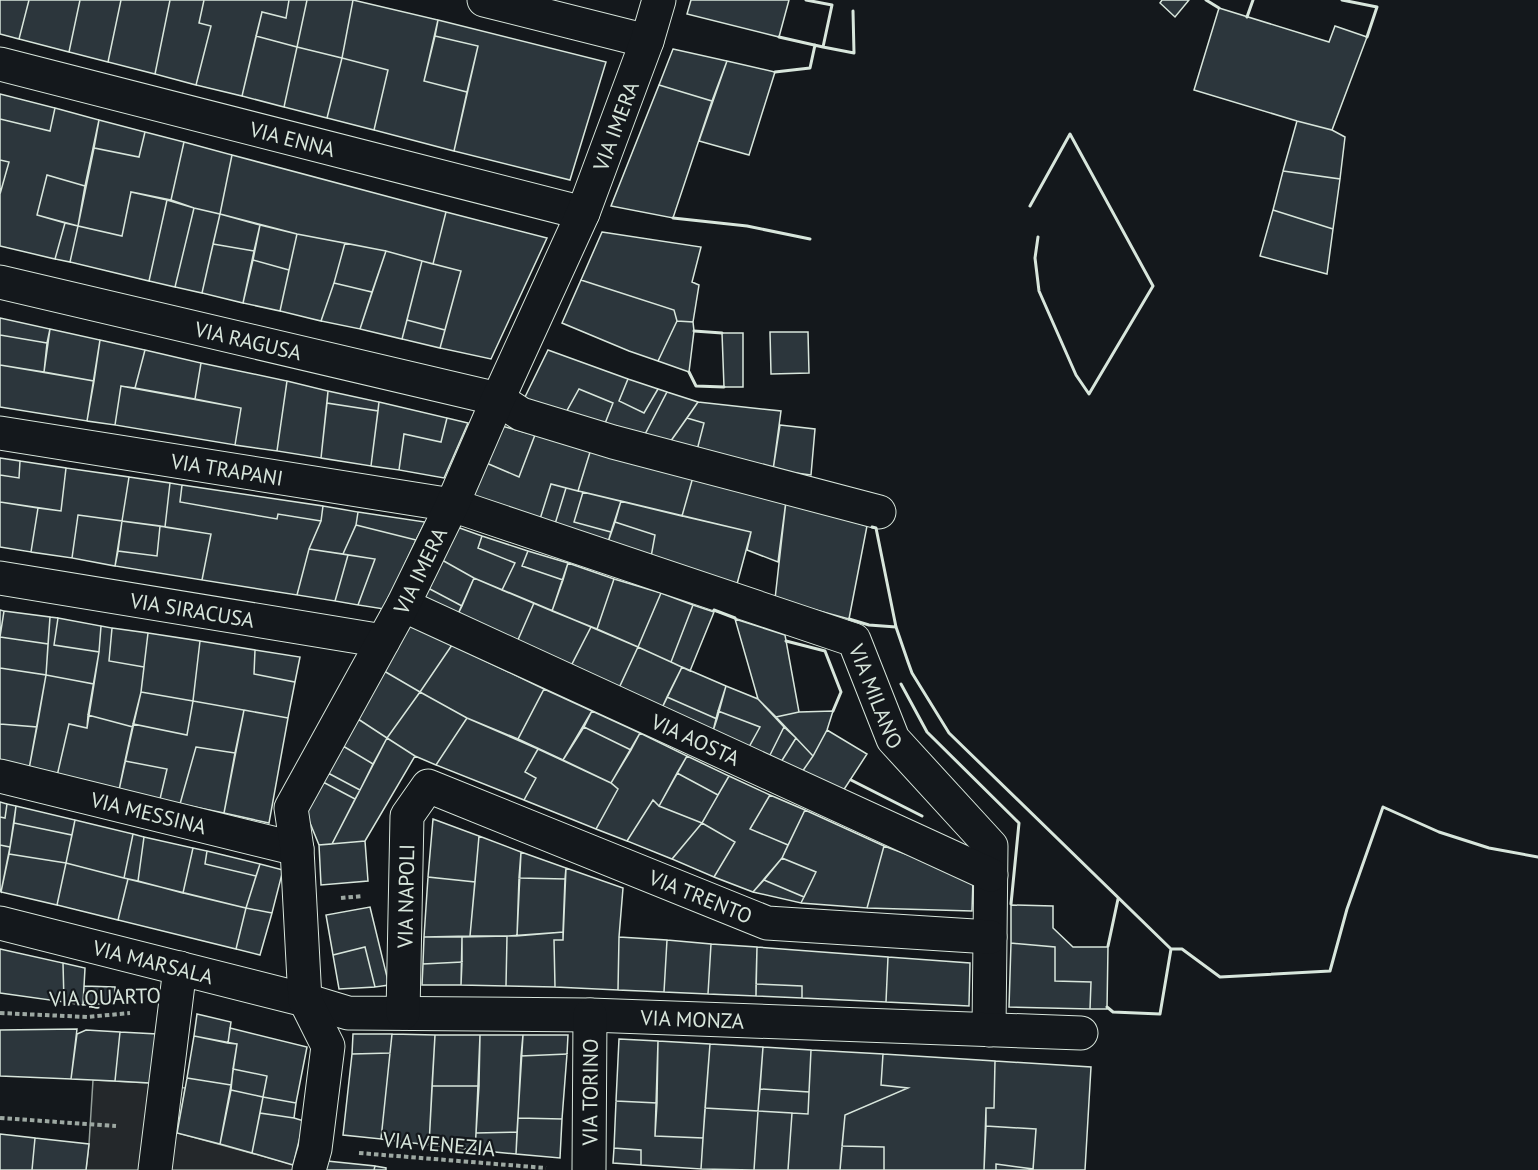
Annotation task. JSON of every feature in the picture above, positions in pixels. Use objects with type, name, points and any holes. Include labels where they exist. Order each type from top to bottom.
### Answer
[{"type":"street","points":[[484,0],[647,41]]},
{"type":"street","name":"VIA IMERA","points":[[312,1160],[328,1046],[305,1000],[297,849],[291,808],[403,605],[452,505],[583,213],[647,41],[659,0]]},
{"type":"street","name":"VIA ENNA","points":[[0,64],[583,213]]},
{"type":"street","name":"VIA RAGUSA","points":[[0,282],[498,399],[521,414],[613,442],[879,512]]},
{"type":"street","name":"VIA TRAPANI","points":[[0,433],[452,505]]},
{"type":"street","name":"VIA MILANO","points":[[452,505],[854,640],[893,739],[991,846],[989,1030]]},
{"type":"street","name":"VIA SIRACUSA","points":[[0,578],[383,641]]},
{"type":"street","name":"VIA AOSTA","points":[[403,605],[990,875]]},
{"type":"street","name":"VIA MESSINA","points":[[0,776],[297,849]]},
{"type":"street","name":"VIA NAPOLI","points":[[403,1013],[407,816],[428,786]]},
{"type":"street","name":"VIA TRENTO","points":[[428,786],[767,923],[990,937]]},
{"type":"street","name":"VIA MARSALA","points":[[0,922],[305,1000]]},
{"type":"street","points":[[155,1170],[180,968]]},
{"type":"street","name":"VIA MONZA","points":[[305,1000],[348,1013],[590,1015],[1081,1033]]},
{"type":"street","name":"VIA TORINO","points":[[589,1170],[590,1015]]},
{"type":"path","points":[[299,902],[406,892]]},
{"type":"path","name":"VIA QUARTO","points":[[0,1013],[87,1017],[176,1009]]},
{"type":"path","points":[[0,1118],[90,1124]]},
{"type":"path","name":"VIA VENEZIA","points":[[312,1160],[548,1168]]},
{"type":"shaded area","points":[[93,1080],[150,1083],[185,1088],[178,1133],[313,1170],[86,1170]]},
{"type":"building","points":[[0,0],[29,0],[19,39],[0,34]]},
{"type":"building","points":[[29,0],[80,0],[69,52],[19,39]]},
{"type":"building","points":[[80,0],[121,0],[108,62],[69,52]]},
{"type":"building","points":[[121,0],[170,0],[155,74],[108,62]]},
{"type":"building","points":[[170,0],[204,0],[199,23],[211,26],[196,85],[155,74]]},
{"type":"building","points":[[204,0],[289,0],[286,18],[262,12],[242,96],[196,85],[211,26],[199,23]]},
{"type":"building","points":[[289,0],[307,0],[297,47],[256,36],[262,12],[286,18]]},
{"type":"building","points":[[307,0],[353,0],[342,58],[297,47]]},
{"type":"building","points":[[353,0],[438,20],[424,81],[467,92],[454,151],[374,130],[388,70],[342,58]]},
{"type":"building","points":[[691,0],[789,0],[779,37],[687,14]]},
{"type":"building","points":[[1162,0],[1189,0],[1175,17],[1160,3]]},
{"type":"building","points":[[1219,8],[1329,42],[1335,26],[1367,37],[1332,130],[1194,90]]},
{"type":"building","points":[[438,20],[606,62],[570,180],[454,151],[478,46],[435,36]]},
{"type":"building","points":[[256,36],[297,47],[284,107],[242,96]]},
{"type":"building","points":[[435,36],[478,46],[467,92],[424,81]]},
{"type":"building","points":[[297,47],[342,58],[327,118],[284,107]]},
{"type":"building","points":[[673,49],[727,61],[712,101],[659,85]]},
{"type":"building","points":[[342,58],[388,70],[374,130],[327,118]]},
{"type":"building","points":[[727,61],[775,72],[749,155],[699,141]]},
{"type":"building","points":[[659,85],[712,101],[673,218],[611,206]]},
{"type":"building","points":[[0,94],[55,108],[50,131],[0,119]]},
{"type":"building","points":[[55,108],[99,120],[85,186],[47,175],[37,215],[65,223],[55,259],[0,246],[0,194],[9,162],[0,160],[0,119],[50,131]]},
{"type":"building","points":[[99,120],[145,132],[139,157],[94,148]]},
{"type":"building","points":[[1297,121],[1332,130],[1345,137],[1340,179],[1283,171]]},
{"type":"building","points":[[145,132],[184,142],[171,200],[131,192],[122,236],[78,226],[94,148],[139,157]]},
{"type":"building","points":[[184,142],[232,155],[220,214],[171,200]]},
{"type":"building","points":[[232,155],[446,212],[433,264],[386,251],[297,234],[220,214]]},
{"type":"building","points":[[0,160],[9,162],[0,194]]},
{"type":"building","points":[[1283,171],[1340,179],[1333,229],[1273,210]]},
{"type":"building","points":[[47,175],[85,186],[78,226],[37,215]]},
{"type":"building","points":[[131,192],[167,200],[149,281],[70,262],[78,226],[122,236]]},
{"type":"building","points":[[167,200],[194,208],[175,287],[149,281]]},
{"type":"building","points":[[194,208],[220,214],[202,293],[175,287]]},
{"type":"building","points":[[1273,210],[1333,229],[1327,274],[1260,256]]},
{"type":"building","points":[[446,212],[547,238],[491,359],[440,348],[461,271],[433,264]]},
{"type":"building","points":[[220,214],[260,225],[254,251],[213,244]]},
{"type":"building","points":[[65,223],[78,226],[70,262],[55,259]]},
{"type":"building","points":[[260,225],[297,234],[289,270],[253,260]]},
{"type":"building","points":[[602,232],[701,247],[692,282],[699,285],[693,322],[677,321],[674,310],[581,280]]},
{"type":"building","points":[[297,234],[345,243],[321,321],[280,311]]},
{"type":"building","points":[[345,243],[386,251],[372,292],[334,283]]},
{"type":"building","points":[[213,244],[254,251],[243,303],[202,293]]},
{"type":"building","points":[[386,251],[422,261],[402,339],[360,329]]},
{"type":"building","points":[[253,260],[289,270],[280,311],[243,303]]},
{"type":"building","points":[[422,261],[461,271],[445,330],[407,320]]},
{"type":"building","points":[[581,280],[674,310],[677,321],[658,361],[562,323]]},
{"type":"building","points":[[334,283],[372,292],[360,329],[321,321]]},
{"type":"building","points":[[0,318],[50,329],[47,343],[0,335]]},
{"type":"building","points":[[407,320],[445,330],[440,348],[402,339]]},
{"type":"building","points":[[677,321],[693,322],[689,372],[658,361]]},
{"type":"building","points":[[50,329],[100,340],[94,381],[44,372]]},
{"type":"building","points":[[770,332],[808,332],[809,373],[771,374]]},
{"type":"building","points":[[722,333],[743,333],[743,387],[724,387]]},
{"type":"building","points":[[0,335],[47,343],[44,372],[0,365]]},
{"type":"building","points":[[100,340],[145,350],[135,388],[121,386],[115,425],[87,421]]},
{"type":"building","points":[[145,350],[201,363],[195,399],[135,388]]},
{"type":"building","points":[[548,350],[628,379],[619,401],[644,413],[658,389],[667,392],[643,438],[604,426],[613,403],[579,389],[565,414],[523,401]]},
{"type":"building","points":[[201,363],[287,381],[277,451],[235,445],[241,408],[195,399]]},
{"type":"building","points":[[0,365],[94,381],[87,421],[0,407]]},
{"type":"building","points":[[628,379],[658,389],[644,413],[619,401]]},
{"type":"building","points":[[287,381],[328,391],[321,458],[277,451]]},
{"type":"building","points":[[121,386],[241,408],[235,445],[115,425]]},
{"type":"building","points":[[579,389],[613,403],[604,426],[565,414]]},
{"type":"building","points":[[328,391],[379,402],[378,411],[327,403]]},
{"type":"building","points":[[667,392],[698,402],[668,445],[643,438]]},
{"type":"building","points":[[379,402],[447,418],[441,442],[404,434],[399,470],[371,466]]},
{"type":"building","points":[[698,402],[781,411],[773,470],[696,454],[704,423],[687,418]]},
{"type":"building","points":[[327,403],[378,411],[371,466],[321,458]]},
{"type":"building","points":[[447,418],[468,423],[444,478],[399,470],[404,434],[441,442]]},
{"type":"building","points":[[687,418],[704,423],[696,454],[668,445]]},
{"type":"building","points":[[498,425],[535,435],[519,477],[484,462]]},
{"type":"building","points":[[780,425],[815,429],[811,475],[773,470]]},
{"type":"building","points":[[535,435],[591,449],[578,491],[551,484],[540,519],[472,496],[484,462],[519,477]]},
{"type":"building","points":[[591,449],[693,477],[682,516],[578,491]]},
{"type":"building","points":[[0,458],[20,461],[19,478],[0,475]]},
{"type":"building","points":[[20,461],[66,468],[61,511],[0,502],[0,475],[19,478]]},
{"type":"building","points":[[66,468],[129,477],[122,521],[78,515],[72,558],[31,552],[38,508],[61,511]]},
{"type":"building","points":[[129,477],[170,483],[165,527],[122,521]]},
{"type":"building","points":[[693,477],[786,501],[778,562],[747,550],[751,532],[682,516]]},
{"type":"building","points":[[170,483],[182,485],[180,502],[277,519],[278,514],[321,521],[309,549],[297,595],[202,580],[211,534],[165,527]]},
{"type":"building","points":[[551,484],[566,488],[555,524],[540,519]]},
{"type":"building","points":[[182,485],[323,506],[321,521],[278,514],[277,519],[180,502]]},
{"type":"building","points":[[566,488],[583,492],[574,522],[611,532],[608,542],[555,524]]},
{"type":"building","points":[[583,492],[621,501],[611,532],[574,522]]},
{"type":"building","points":[[621,501],[751,532],[737,584],[651,557],[655,535],[615,522]]},
{"type":"building","points":[[786,501],[867,526],[849,619],[775,599]]},
{"type":"building","points":[[0,502],[38,508],[31,552],[0,547]]},
{"type":"building","points":[[323,506],[358,512],[356,525],[343,554],[309,549],[321,521]]},
{"type":"building","points":[[358,512],[425,522],[416,540],[356,525]]},
{"type":"building","points":[[78,515],[122,521],[115,566],[72,558]]},
{"type":"building","points":[[122,521],[160,526],[157,556],[118,551]]},
{"type":"building","points":[[615,522],[655,535],[651,557],[608,542]]},
{"type":"building","points":[[356,525],[416,540],[384,609],[358,605],[375,559],[343,554]]},
{"type":"building","points":[[160,526],[211,534],[202,580],[115,566],[118,551],[157,556]]},
{"type":"building","points":[[457,527],[482,536],[478,548],[515,563],[502,590],[442,560]]},
{"type":"building","points":[[482,536],[528,551],[522,566],[563,580],[552,611],[502,590],[515,563],[478,548]]},
{"type":"building","points":[[309,549],[348,555],[335,601],[297,595]]},
{"type":"building","points":[[528,551],[568,563],[563,580],[522,566]]},
{"type":"building","points":[[348,555],[375,559],[358,605],[335,601]]},
{"type":"building","points":[[442,560],[474,578],[462,606],[428,588]]},
{"type":"building","points":[[568,563],[614,579],[597,629],[552,611]]},
{"type":"building","points":[[474,578],[534,603],[517,642],[458,614]]},
{"type":"building","points":[[614,579],[661,593],[638,647],[597,629]]},
{"type":"building","points":[[428,588],[462,606],[458,614],[424,598]]},
{"type":"building","points":[[661,593],[693,605],[671,662],[638,647]]},
{"type":"building","points":[[534,603],[591,627],[571,666],[517,642]]},
{"type":"building","points":[[693,605],[714,612],[690,671],[671,662]]},
{"type":"building","points":[[0,610],[4,611],[0,637]]},
{"type":"building","points":[[4,611],[50,617],[48,644],[0,637]]},
{"type":"building","points":[[50,617],[58,618],[54,645],[99,652],[94,684],[46,675]]},
{"type":"building","points":[[58,618],[101,626],[99,652],[54,645]]},
{"type":"building","points":[[735,619],[785,635],[799,712],[776,717],[758,699]]},
{"type":"building","points":[[410,624],[452,645],[420,692],[384,671]]},
{"type":"building","points":[[101,626],[112,628],[109,661],[144,667],[133,727],[88,715]]},
{"type":"building","points":[[591,627],[638,647],[619,688],[571,666]]},
{"type":"building","points":[[112,628],[148,633],[144,667],[109,661]]},
{"type":"building","points":[[148,633],[200,641],[193,701],[141,692]]},
{"type":"building","points":[[0,637],[48,644],[46,675],[0,668]]},
{"type":"building","points":[[200,641],[255,650],[254,674],[295,682],[288,718],[193,701]]},
{"type":"building","points":[[452,645],[544,689],[518,739],[467,718],[420,692]]},
{"type":"building","points":[[638,647],[682,667],[662,708],[619,688]]},
{"type":"building","points":[[255,650],[300,657],[295,682],[254,674]]},
{"type":"building","points":[[682,667],[726,686],[717,719],[667,697]]},
{"type":"building","points":[[0,668],[46,675],[37,727],[0,724]]},
{"type":"building","points":[[384,671],[420,692],[387,738],[358,719]]},
{"type":"building","points":[[46,675],[94,684],[87,728],[69,724],[57,776],[29,769]]},
{"type":"building","points":[[726,686],[758,699],[784,727],[769,757],[749,747],[760,727],[718,711]]},
{"type":"building","points":[[544,689],[592,711],[563,760],[518,739]]},
{"type":"building","points":[[141,692],[193,701],[187,735],[133,724]]},
{"type":"building","points":[[420,692],[467,718],[436,765],[415,756],[387,738]]},
{"type":"building","points":[[667,697],[717,719],[713,731],[662,708]]},
{"type":"building","points":[[193,701],[244,710],[235,753],[196,747],[180,804],[160,799],[167,769],[125,761],[133,724],[187,735]]},
{"type":"building","points":[[244,710],[288,718],[269,823],[224,813]]},
{"type":"building","points":[[592,711],[640,733],[631,750],[584,727]]},
{"type":"building","points":[[718,711],[760,727],[749,747],[713,731]]},
{"type":"building","points":[[833,711],[827,730],[813,756],[776,717],[799,712]]},
{"type":"building","points":[[88,715],[133,727],[119,790],[57,776],[69,724],[87,728]]},
{"type":"building","points":[[467,718],[538,749],[525,772],[536,778],[524,800],[436,765]]},
{"type":"building","points":[[358,719],[387,738],[373,764],[343,746]]},
{"type":"building","points":[[0,724],[37,727],[29,769],[0,762]]},
{"type":"building","points":[[584,727],[631,750],[611,783],[563,760]]},
{"type":"building","points":[[784,727],[796,738],[781,762],[769,757]]},
{"type":"building","points":[[827,730],[867,754],[843,791],[802,772]]},
{"type":"building","points":[[640,733],[687,756],[659,806],[653,800],[627,841],[596,829],[618,789],[611,783]]},
{"type":"building","points":[[387,738],[415,756],[365,841],[332,844]]},
{"type":"building","points":[[796,738],[813,756],[802,772],[781,762]]},
{"type":"building","points":[[343,746],[373,764],[360,790],[328,773]]},
{"type":"building","points":[[196,747],[235,753],[224,813],[180,804]]},
{"type":"building","points":[[538,749],[611,783],[618,789],[596,829],[524,800],[536,778],[525,772]]},
{"type":"building","points":[[687,756],[729,776],[718,795],[677,773]]},
{"type":"building","points":[[125,761],[167,769],[160,799],[119,790]]},
{"type":"building","points":[[328,773],[360,790],[355,799],[323,782]]},
{"type":"building","points":[[677,773],[718,795],[702,823],[659,806]]},
{"type":"building","points":[[729,776],[770,795],[750,829],[788,845],[782,858],[753,892],[714,877],[735,842],[702,823]]},
{"type":"building","points":[[323,782],[355,799],[332,844],[319,845],[306,813]]},
{"type":"building","points":[[770,795],[805,810],[788,845],[750,829]]},
{"type":"building","points":[[653,800],[659,806],[702,823],[672,859],[627,841]]},
{"type":"building","points":[[0,802],[7,804],[5,818],[0,817]]},
{"type":"building","points":[[7,804],[16,806],[10,847],[0,845],[0,817],[5,818]]},
{"type":"building","points":[[16,806],[75,820],[72,835],[14,823]]},
{"type":"building","points":[[805,810],[884,846],[867,908],[801,903],[816,872],[782,858]]},
{"type":"building","points":[[433,819],[479,836],[475,882],[428,877]]},
{"type":"building","points":[[75,820],[133,834],[124,878],[66,863]]},
{"type":"building","points":[[14,823],[72,835],[66,863],[9,854]]},
{"type":"building","points":[[702,823],[735,842],[714,877],[672,859]]},
{"type":"building","points":[[133,834],[144,837],[138,881],[124,878]]},
{"type":"building","points":[[479,836],[521,852],[517,936],[470,936]]},
{"type":"building","points":[[144,837],[193,848],[183,893],[138,881]]},
{"type":"building","points":[[365,841],[368,881],[321,885],[319,845]]},
{"type":"building","points":[[0,845],[10,847],[1,892],[0,891]]},
{"type":"building","points":[[884,846],[973,879],[972,911],[867,908]]},
{"type":"building","points":[[193,848],[207,851],[205,864],[256,876],[246,908],[183,893]]},
{"type":"building","points":[[207,851],[260,864],[256,876],[205,864]]},
{"type":"building","points":[[521,852],[566,868],[565,879],[519,878]]},
{"type":"building","points":[[9,854],[66,863],[57,905],[1,892]]},
{"type":"building","points":[[782,858],[816,872],[804,897],[764,880]]},
{"type":"building","points":[[66,863],[128,879],[118,920],[57,905]]},
{"type":"building","points":[[260,864],[283,870],[272,913],[246,908]]},
{"type":"building","points":[[566,868],[623,888],[618,990],[555,987],[554,940],[563,940]]},
{"type":"building","points":[[428,877],[475,882],[470,936],[424,937]]},
{"type":"building","points":[[519,878],[565,879],[563,932],[517,936]]},
{"type":"building","points":[[128,879],[246,908],[236,949],[118,920]]},
{"type":"building","points":[[764,880],[804,897],[801,903],[753,892]]},
{"type":"building","points":[[1011,905],[1053,906],[1053,928],[1073,947],[1108,947],[1107,1009],[1090,1009],[1091,982],[1055,981],[1055,947],[1011,943]]},
{"type":"building","points":[[370,907],[389,985],[375,987],[365,947],[333,955],[326,915]]},
{"type":"building","points":[[246,908],[272,913],[260,955],[236,949]]},
{"type":"building","points":[[563,932],[563,940],[554,940],[555,987],[506,986],[507,936]]},
{"type":"building","points":[[507,936],[506,986],[461,985],[462,937]]},
{"type":"building","points":[[424,937],[462,937],[462,962],[423,964]]},
{"type":"building","points":[[619,937],[667,940],[664,992],[618,990]]},
{"type":"building","points":[[667,940],[711,944],[708,994],[664,992]]},
{"type":"building","points":[[1011,943],[1055,947],[1055,981],[1091,982],[1090,1009],[1009,1007]]},
{"type":"building","points":[[711,944],[757,947],[756,996],[708,994]]},
{"type":"building","points":[[365,947],[375,987],[339,989],[333,955]]},
{"type":"building","points":[[757,947],[888,957],[886,1002],[802,998],[802,986],[756,984]]},
{"type":"building","points":[[0,949],[63,963],[64,1002],[0,993]]},
{"type":"building","points":[[888,957],[970,963],[969,1006],[886,1002]]},
{"type":"building","points":[[462,962],[461,985],[422,985],[423,964]]},
{"type":"building","points":[[63,963],[85,968],[83,1005],[64,1002]]},
{"type":"building","points":[[756,984],[802,986],[802,998],[756,996]]},
{"type":"building","points":[[84,986],[115,987],[115,1003],[83,1005]]},
{"type":"building","points":[[197,1014],[231,1022],[228,1043],[194,1036]]},
{"type":"building","points":[[230,1028],[307,1047],[296,1103],[263,1097],[267,1076],[233,1069],[237,1044],[228,1043]]},
{"type":"building","points":[[77,1029],[71,1079],[0,1076],[0,1030]]},
{"type":"building","points":[[86,1030],[120,1032],[115,1081],[71,1079],[77,1034]]},
{"type":"building","points":[[120,1032],[157,1034],[150,1083],[115,1081]]},
{"type":"building","points":[[353,1034],[392,1034],[390,1053],[352,1054]]},
{"type":"building","points":[[392,1034],[435,1035],[429,1145],[381,1139]]},
{"type":"building","points":[[435,1035],[480,1035],[479,1086],[432,1086]]},
{"type":"building","points":[[480,1035],[523,1035],[517,1132],[476,1133]]},
{"type":"building","points":[[523,1035],[568,1035],[567,1054],[521,1056]]},
{"type":"building","points":[[194,1036],[237,1044],[231,1085],[187,1078]]},
{"type":"building","points":[[619,1039],[658,1041],[657,1103],[616,1101]]},
{"type":"building","points":[[658,1041],[710,1044],[703,1138],[655,1136]]},
{"type":"building","points":[[710,1044],[763,1047],[758,1111],[705,1108]]},
{"type":"building","points":[[763,1047],[811,1050],[809,1092],[760,1089]]},
{"type":"building","points":[[811,1050],[883,1054],[881,1085],[908,1088],[845,1115],[840,1170],[788,1170],[792,1113],[808,1114]]},
{"type":"building","points":[[390,1053],[381,1139],[343,1135],[352,1054]]},
{"type":"building","points":[[567,1054],[562,1119],[518,1118],[521,1056]]},
{"type":"building","points":[[883,1054],[995,1061],[994,1108],[986,1108],[984,1170],[884,1170],[884,1147],[842,1146],[845,1115],[908,1088],[881,1085]]},
{"type":"building","points":[[995,1061],[1091,1067],[1085,1170],[1033,1170],[1036,1129],[986,1126],[986,1108],[994,1108]]},
{"type":"building","points":[[233,1069],[267,1076],[263,1097],[231,1090]]},
{"type":"building","points":[[187,1078],[231,1085],[220,1144],[177,1133]]},
{"type":"building","points":[[432,1086],[479,1086],[475,1150],[429,1145]]},
{"type":"building","points":[[760,1089],[809,1092],[808,1114],[758,1111]]},
{"type":"building","points":[[231,1090],[263,1097],[252,1153],[220,1144]]},
{"type":"building","points":[[263,1097],[296,1103],[294,1118],[260,1113]]},
{"type":"building","points":[[616,1101],[657,1103],[655,1136],[703,1138],[701,1169],[641,1165],[641,1150],[614,1148]]},
{"type":"building","points":[[705,1108],[758,1111],[754,1170],[701,1169]]},
{"type":"building","points":[[758,1111],[792,1113],[788,1170],[754,1170]]},
{"type":"building","points":[[260,1113],[304,1121],[293,1165],[252,1153]]},
{"type":"building","points":[[518,1118],[562,1119],[560,1158],[516,1154]]},
{"type":"building","points":[[986,1126],[1036,1129],[1033,1169],[996,1164],[996,1170],[984,1170]]},
{"type":"building","points":[[517,1132],[516,1154],[475,1150],[476,1133]]},
{"type":"building","points":[[0,1134],[35,1138],[32,1170],[0,1170]]},
{"type":"building","points":[[35,1138],[89,1144],[86,1170],[32,1170]]},
{"type":"building","points":[[842,1146],[884,1147],[884,1170],[840,1170]]},
{"type":"building","points":[[614,1148],[641,1150],[641,1165],[613,1163]]},
{"type":"building","points":[[327,1161],[375,1166],[374,1170],[325,1170]]},
{"type":"building","points":[[996,1164],[1033,1169],[1033,1170],[996,1170]]},
{"type":"building","points":[[375,1166],[386,1168],[386,1170],[374,1170]]},
{"type":"wall","points":[[779,37],[823,47],[832,5],[806,0]]},
{"type":"wall","points":[[1206,0],[1219,8]]},
{"type":"wall","points":[[1247,17],[1253,0]]},
{"type":"wall","points":[[1342,0],[1377,7],[1367,37]]},
{"type":"wall","points":[[823,47],[854,53],[853,11]]},
{"type":"wall","points":[[775,72],[810,68],[815,45]]},
{"type":"wall","points":[[1030,206],[1070,134],[1153,286],[1089,394],[1076,375],[1039,291],[1035,258],[1038,237]]},
{"type":"wall","points":[[673,218],[747,226],[810,239]]},
{"type":"wall","points":[[694,331],[722,333]]},
{"type":"wall","points":[[689,372],[696,386],[724,387]]},
{"type":"wall","points":[[872,527],[876,528],[896,627],[912,673],[949,733],[1171,949],[1160,1014],[1113,1012],[1107,1007]]},
{"type":"wall","points":[[714,610],[735,618]]},
{"type":"wall","points":[[849,619],[869,625],[896,627]]},
{"type":"wall","points":[[786,641],[825,651],[841,692],[833,711]]},
{"type":"wall","points":[[901,684],[927,732],[1019,823],[1011,904]]},
{"type":"wall","points":[[851,780],[922,816]]},
{"type":"wall","points":[[1171,949],[1182,949],[1220,977],[1330,971],[1347,909],[1383,807],[1439,832],[1489,848],[1538,857]]},
{"type":"wall","points":[[1108,946],[1118,899]]}]
